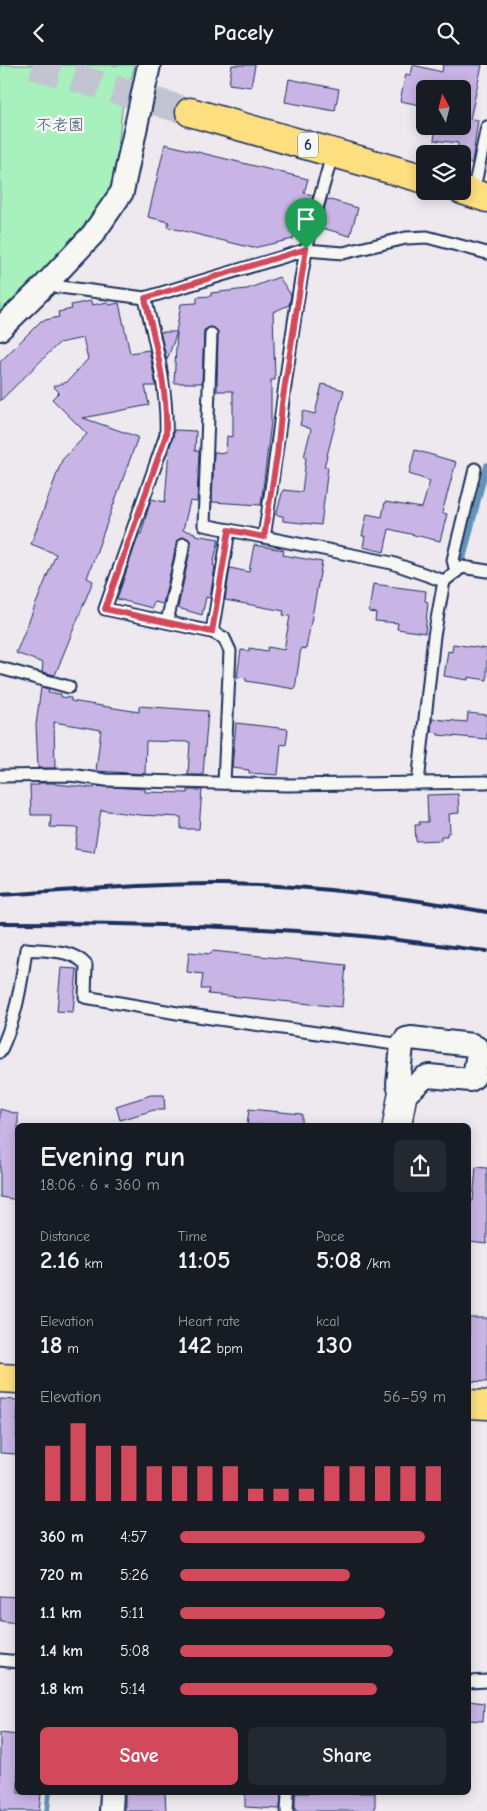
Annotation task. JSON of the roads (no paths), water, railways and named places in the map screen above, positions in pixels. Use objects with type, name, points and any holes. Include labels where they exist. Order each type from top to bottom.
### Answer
[{"type":"main road","name":"6","points":[[190,112],[416,176]]},
{"type":"main road","points":[[397,1123],[402,1097]]},
{"type":"main road","points":[[0,1378],[15,1379]]},
{"type":"main road","points":[[471,1404],[487,1405]]},
{"type":"street","points":[[0,329],[93,234],[122,192],[148,65]]},
{"type":"street","points":[[411,1038],[482,1047],[478,1053],[476,1073],[470,1080],[424,1077],[402,1097],[398,1084],[402,1045],[406,1039],[411,1038]]},
{"type":"street","points":[[111,1811],[112,1795]]},
{"type":"lane","points":[[474,193],[487,127]]},
{"type":"lane","points":[[264,537],[306,249],[333,152]]},
{"type":"lane","points":[[45,285],[145,298],[306,249],[343,253],[396,240],[427,237],[487,253]]},
{"type":"lane","points":[[145,298],[163,388],[166,435],[105,609],[212,632],[224,638],[230,651],[224,783]]},
{"type":"lane","points":[[211,334],[204,525],[392,563],[444,581]]},
{"type":"lane","points":[[456,572],[453,560],[476,469]]},
{"type":"lane","points":[[212,632],[229,530]]},
{"type":"lane","points":[[167,622],[184,544]]},
{"type":"lane","points":[[418,783],[434,636],[444,581],[462,567],[487,571]]},
{"type":"lane","points":[[0,668],[69,687]]},
{"type":"lane","points":[[0,776],[70,775],[106,780],[287,785],[487,782]]},
{"type":"lane","points":[[0,1052],[3,1037],[19,999],[26,949],[55,951],[80,957],[86,965],[85,997],[183,1014],[402,1045]]},
{"type":"lane","points":[[0,1661],[15,1661]]},
{"type":"lane","points":[[471,1682],[487,1681]]},
{"type":"lane","points":[[287,1811],[288,1795]]},
{"type":"waterway","points":[[463,560],[487,465]]},
{"type":"waterway","points":[[47,1811],[49,1795]]},
{"type":"tunnel","points":[[33,65],[190,112]]},
{"type":"railway","points":[[0,895],[167,885],[256,885],[356,893],[422,901],[487,912]]},
{"type":"railway","points":[[0,923],[132,924],[264,929],[369,937],[487,951]]},
{"type":"park label","name":"不老園","points":[[60,125]]}]
